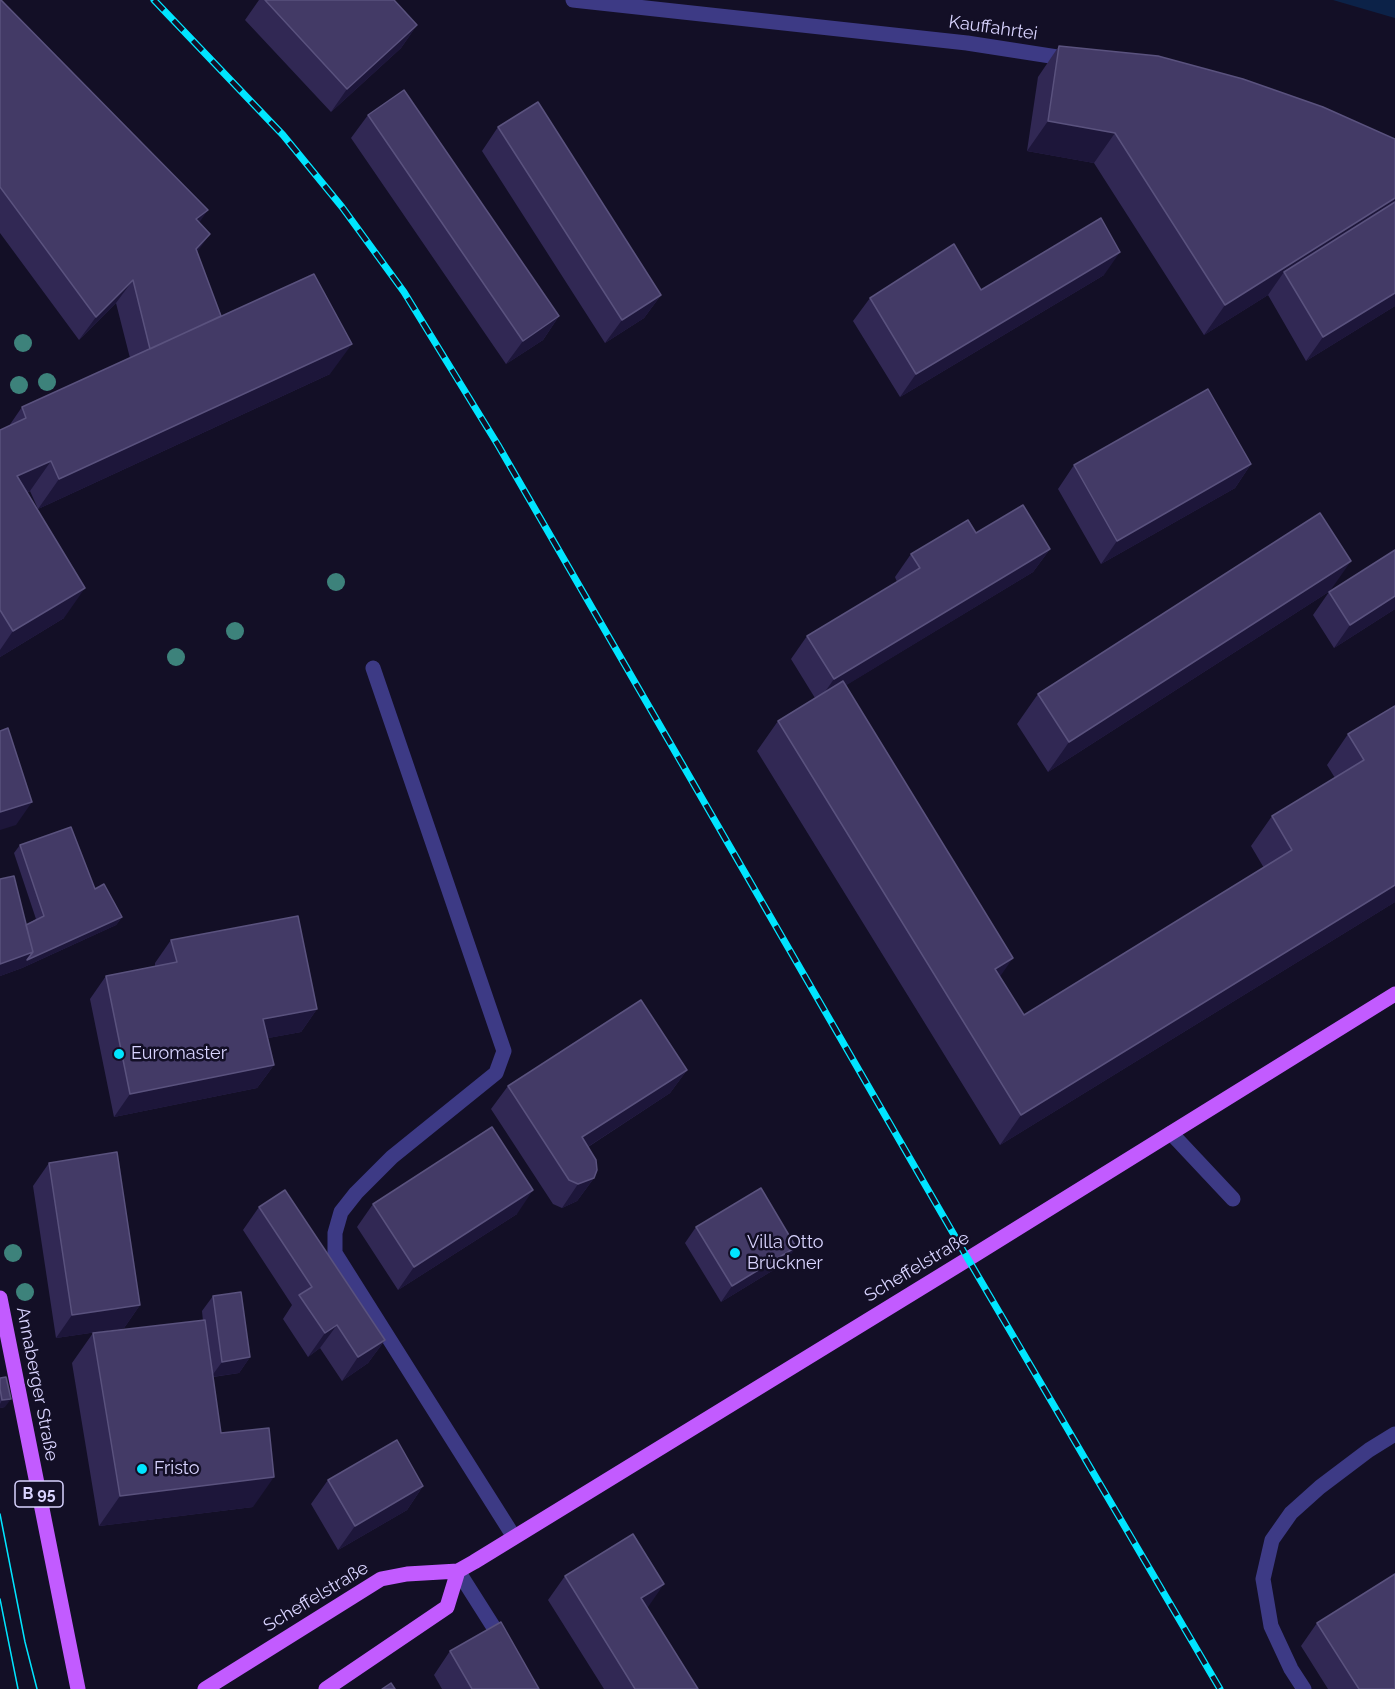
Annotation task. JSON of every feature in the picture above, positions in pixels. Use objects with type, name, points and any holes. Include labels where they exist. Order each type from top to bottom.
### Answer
[{"type":"main road","name":"Scheffelstraße","points":[[205,1689],[381,1579],[407,1574],[458,1571],[1395,994]]},
{"type":"main road","name":"Annaberger Straße","points":[[0,1299],[78,1689]]},
{"type":"main road","points":[[326,1689],[447,1607],[458,1571]]},
{"type":"street","name":"Kauffahrtei","points":[[573,0],[968,43],[1085,62]]},
{"type":"street","points":[[373,668],[504,1051],[496,1073],[393,1157],[356,1193],[341,1212],[335,1233],[335,1253],[514,1538]]},
{"type":"street","points":[[1171,1133],[1233,1199]]},
{"type":"street","points":[[1304,1689],[1291,1669],[1271,1626],[1263,1579],[1272,1540],[1291,1513],[1320,1487],[1369,1450],[1395,1434]]},
{"type":"street","points":[[458,1571],[509,1652]]},
{"type":"water","points":[[1333,0],[1395,0],[1395,18],[1388,16]]},
{"type":"building","points":[[0,0],[208,210],[196,219],[210,234],[196,249],[221,316],[150,349],[133,280],[96,317],[0,187]]},
{"type":"building","points":[[265,0],[394,0],[417,25],[347,89]]},
{"type":"building","points":[[1059,46],[1158,56],[1243,79],[1323,107],[1395,139],[1395,198],[1225,305],[1115,133],[1048,121]]},
{"type":"building","points":[[404,90],[559,316],[523,341],[368,115]]},
{"type":"building","points":[[538,102],[661,295],[622,320],[498,127]]},
{"type":"building","points":[[1395,202],[1395,293],[1323,337],[1284,272]]},
{"type":"building","points":[[1101,218],[1120,252],[916,374],[870,298],[954,244],[981,290]]},
{"type":"building","points":[[314,274],[352,344],[59,479],[51,461],[17,476],[85,588],[13,631],[0,610],[0,430],[26,418],[22,407]]},
{"type":"building","points":[[1208,389],[1251,464],[1117,541],[1074,465]]},
{"type":"building","points":[[1023,505],[1050,549],[834,679],[807,636],[920,568],[911,554],[968,520],[976,533]]},
{"type":"building","points":[[1320,513],[1351,561],[1069,742],[1038,694]]},
{"type":"building","points":[[1395,550],[1395,596],[1350,625],[1329,592]]},
{"type":"building","points":[[843,681],[1013,958],[995,969],[1024,1015],[1292,850],[1272,816],[1364,760],[1348,734],[1395,706],[1395,885],[1021,1115],[778,721]]},
{"type":"building","points":[[8,728],[32,802],[0,812],[0,731]]},
{"type":"building","points":[[71,827],[95,889],[104,884],[122,917],[27,960],[33,952],[26,925],[44,916],[20,845]]},
{"type":"building","points":[[14,876],[33,952],[0,964],[0,879]]},
{"type":"building","points":[[298,916],[317,1009],[263,1019],[274,1065],[130,1094],[106,976],[177,962],[171,940]]},
{"type":"building","points":[[641,1000],[687,1070],[582,1137],[596,1160],[597,1170],[594,1178],[578,1184],[569,1180],[508,1086]]},
{"type":"building","points":[[492,1127],[533,1190],[414,1267],[373,1204]]},
{"type":"building","points":[[117,1152],[140,1305],[72,1315],[49,1163]]},
{"type":"building","name":"Villa Otto Brückner","points":[[761,1188],[796,1247],[732,1286],[696,1227]]},
{"type":"building","points":[[285,1190],[385,1340],[358,1357],[337,1325],[325,1333],[299,1295],[312,1287],[259,1207]]},
{"type":"building","points":[[241,1292],[250,1357],[222,1362],[213,1296]]},
{"type":"building","points":[[205,1320],[221,1433],[269,1428],[274,1477],[120,1496],[93,1333]]},
{"type":"building","points":[[6,1377],[11,1399],[2,1400],[0,1378]]},
{"type":"building","points":[[397,1440],[423,1486],[355,1526],[328,1480]]},
{"type":"building","points":[[633,1534],[664,1584],[641,1598],[698,1689],[635,1689],[565,1576]]},
{"type":"building","points":[[1395,1574],[1395,1689],[1359,1689],[1317,1623]]},
{"type":"building","points":[[501,1622],[539,1689],[472,1689],[450,1651]]},
{"type":"building","points":[[391,1683],[395,1689],[382,1689]]},
{"type":"tram line","points":[[0,1514],[25,1642],[37,1689]]},
{"type":"tram line","points":[[0,1599],[18,1689]]},
{"type":"railway","points":[[154,0],[283,135],[342,207],[404,292],[498,445],[968,1259],[1220,1689]]},
{"type":"place","name":"Euromaster","points":[[119,1054]]},
{"type":"place","name":"Villa Otto Brückner","points":[[735,1253]]},
{"type":"place","name":"Fristo","points":[[142,1469]]}]
